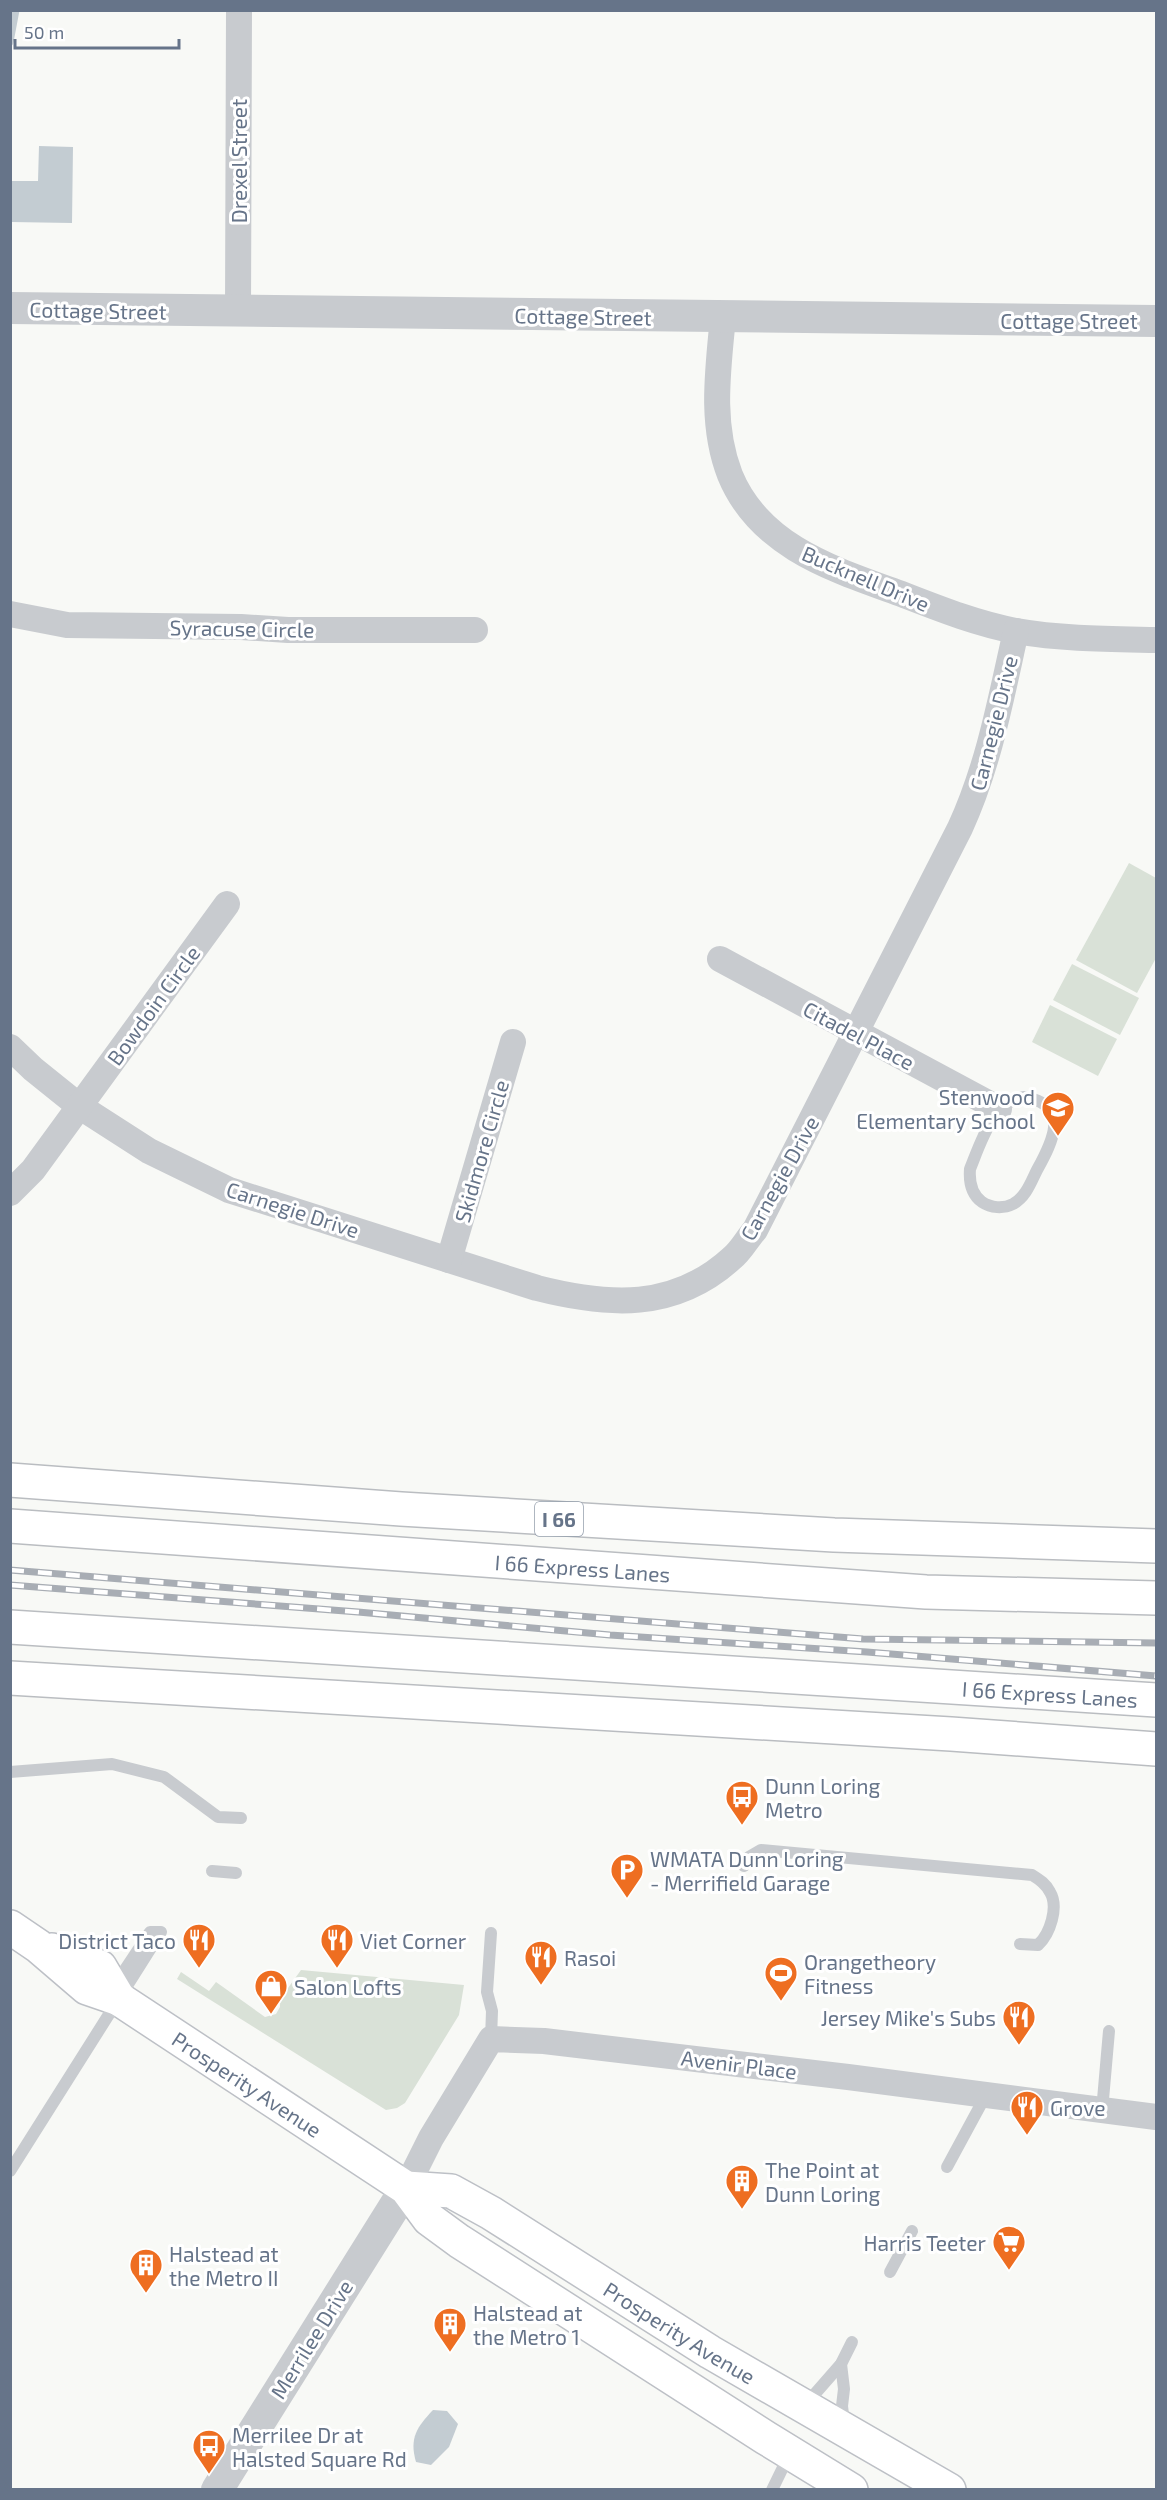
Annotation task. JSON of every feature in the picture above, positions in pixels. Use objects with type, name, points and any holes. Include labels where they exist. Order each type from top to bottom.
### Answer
[{"type":"main road","name":"I 66","points":[[10,1480],[401,1509],[834,1536],[1156,1546]]},
{"type":"main road","name":"I 66 Express Lanes","points":[[10,1526],[926,1592],[1156,1598]]},
{"type":"main road","points":[[10,1618],[223,1640]]},
{"type":"main road","name":"I 66 Express Lanes","points":[[10,1627],[1156,1700]]},
{"type":"main road","points":[[10,1678],[904,1731],[1156,1749]]},
{"type":"main road","name":"Prosperity Avenue","points":[[10,1927],[38,1946],[87,1988],[113,1995],[406,2188],[429,2219],[459,2241],[851,2490]]},
{"type":"main road","name":"Prosperity Avenue","points":[[406,2188],[451,2191],[491,2213],[710,2352],[943,2486]]},
{"type":"main road","points":[[790,2451],[799,2444],[811,2440],[832,2444],[943,2486]]},
{"type":"street","name":"Drexel Street","points":[[238,312],[239,10]]},
{"type":"street","name":"Cottage Street","points":[[10,309],[1156,321]]},
{"type":"street","name":"Bucknell Drive","points":[[723,317],[716,391],[720,440],[730,474],[739,491],[759,519],[789,546],[818,563],[953,614],[1016,631],[1085,638],[1156,640]]},
{"type":"street","name":"Syracuse Circle","points":[[10,614],[67,625],[288,630],[476,630]]},
{"type":"street","name":"Carnegie Drive","points":[[10,1047],[79,1106],[148,1151],[229,1190],[537,1288],[573,1297],[607,1302],[630,1302],[663,1297],[696,1284],[732,1258],[755,1230],[956,837],[977,791],[991,743],[1016,631]]},
{"type":"street","name":"Bowdoin Circle","points":[[10,1193],[33,1170],[226,904]]},
{"type":"street","name":"Citadel Place","points":[[720,959],[855,1034],[999,1109]]},
{"type":"street","name":"Skidmore Circle","points":[[449,1260],[513,1042]]},
{"type":"street","name":"Avenir Place","points":[[491,2039],[544,2041],[1156,2117]]},
{"type":"street","points":[[406,2188],[431,2138],[491,2039]]},
{"type":"street","name":"Merrilee Drive","points":[[217,2490],[406,2188]]},
{"type":"lane","points":[[1015,1099],[1034,1099],[1050,1110],[1055,1129],[1053,1140],[1024,1195],[1015,1203],[995,1207],[977,1198],[969,1179],[975,1157],[999,1109],[1015,1099]]},
{"type":"lane","points":[[10,1772],[112,1764],[164,1777],[218,1817],[241,1818]]},
{"type":"lane","points":[[744,1866],[749,1857],[761,1850],[1032,1875],[1044,1883],[1052,1894],[1052,1923],[1047,1936],[1038,1945],[1020,1944]]},
{"type":"lane","points":[[212,1871],[236,1873]]},
{"type":"lane","points":[[10,2171],[142,1942],[150,1932],[161,1932],[113,1995]]},
{"type":"lane","points":[[491,1933],[487,1992],[492,2011],[491,2039]]},
{"type":"lane","points":[[1102,2111],[1109,2031]]},
{"type":"lane","points":[[947,2167],[986,2095]]},
{"type":"lane","points":[[890,2272],[912,2231]]},
{"type":"lane","points":[[805,2405],[841,2364],[852,2342]]},
{"type":"lane","points":[[841,2364],[844,2389],[842,2419],[848,2432]]},
{"type":"lane","points":[[772,2490],[790,2451]]},
{"type":"shaded area","points":[[39,146],[73,147],[72,223],[11,222],[11,181],[38,181]]},
{"type":"shaded area","points":[[1129,863],[1156,878],[1156,958],[1137,993],[1076,960]]},
{"type":"shaded area","points":[[1072,964],[1139,998],[1120,1035],[1053,1000]]},
{"type":"shaded area","points":[[1050,1005],[1117,1039],[1098,1076],[1032,1042]]},
{"type":"shaded area","points":[[301,1970],[464,1985],[459,2015],[405,2103],[397,2108],[386,2110],[177,1979],[181,1972],[209,1991],[216,1982],[265,2017],[276,2014],[280,2007],[280,1999]]},
{"type":"shaded area","points":[[433,2410],[447,2411],[458,2424],[449,2447],[431,2465],[416,2462],[413,2446],[416,2433]]},
{"type":"waterway","points":[[10,42],[16,10]]},
{"type":"railway","points":[[10,1570],[863,1639],[1156,1643]]},
{"type":"railway","points":[[10,1585],[358,1612],[610,1635],[867,1652],[1156,1676]]},
{"type":"place","name":"Stenwood Elementary School","points":[[1058,1137]]},
{"type":"place","name":"Dunn Loring Metro","points":[[742,1826]]},
{"type":"place","name":"WMATA Dunn Loring - Merrifield Garage","points":[[627,1899]]},
{"type":"place","name":"District Taco","points":[[199,1969]]},
{"type":"place","name":"Viet Corner","points":[[337,1969]]},
{"type":"place","name":"Rasoi","points":[[541,1986]]},
{"type":"place","name":"Orangetheory Fitness","points":[[781,2002]]},
{"type":"place","name":"Salon Lofts","points":[[271,2015]]},
{"type":"place","name":"Jersey Mike's Subs","points":[[1019,2046]]},
{"type":"place","name":"Grove","points":[[1027,2136]]},
{"type":"place","name":"The Point at Dunn Loring","points":[[742,2210]]},
{"type":"place","name":"Harris Teeter","points":[[1009,2271]]},
{"type":"place","name":"Halstead at the Metro II","points":[[146,2294]]},
{"type":"place","name":"Halstead at the Metro 1","points":[[450,2353]]},
{"type":"place","name":"Merrilee Dr at Halsted Square Rd","points":[[209,2475]]}]
